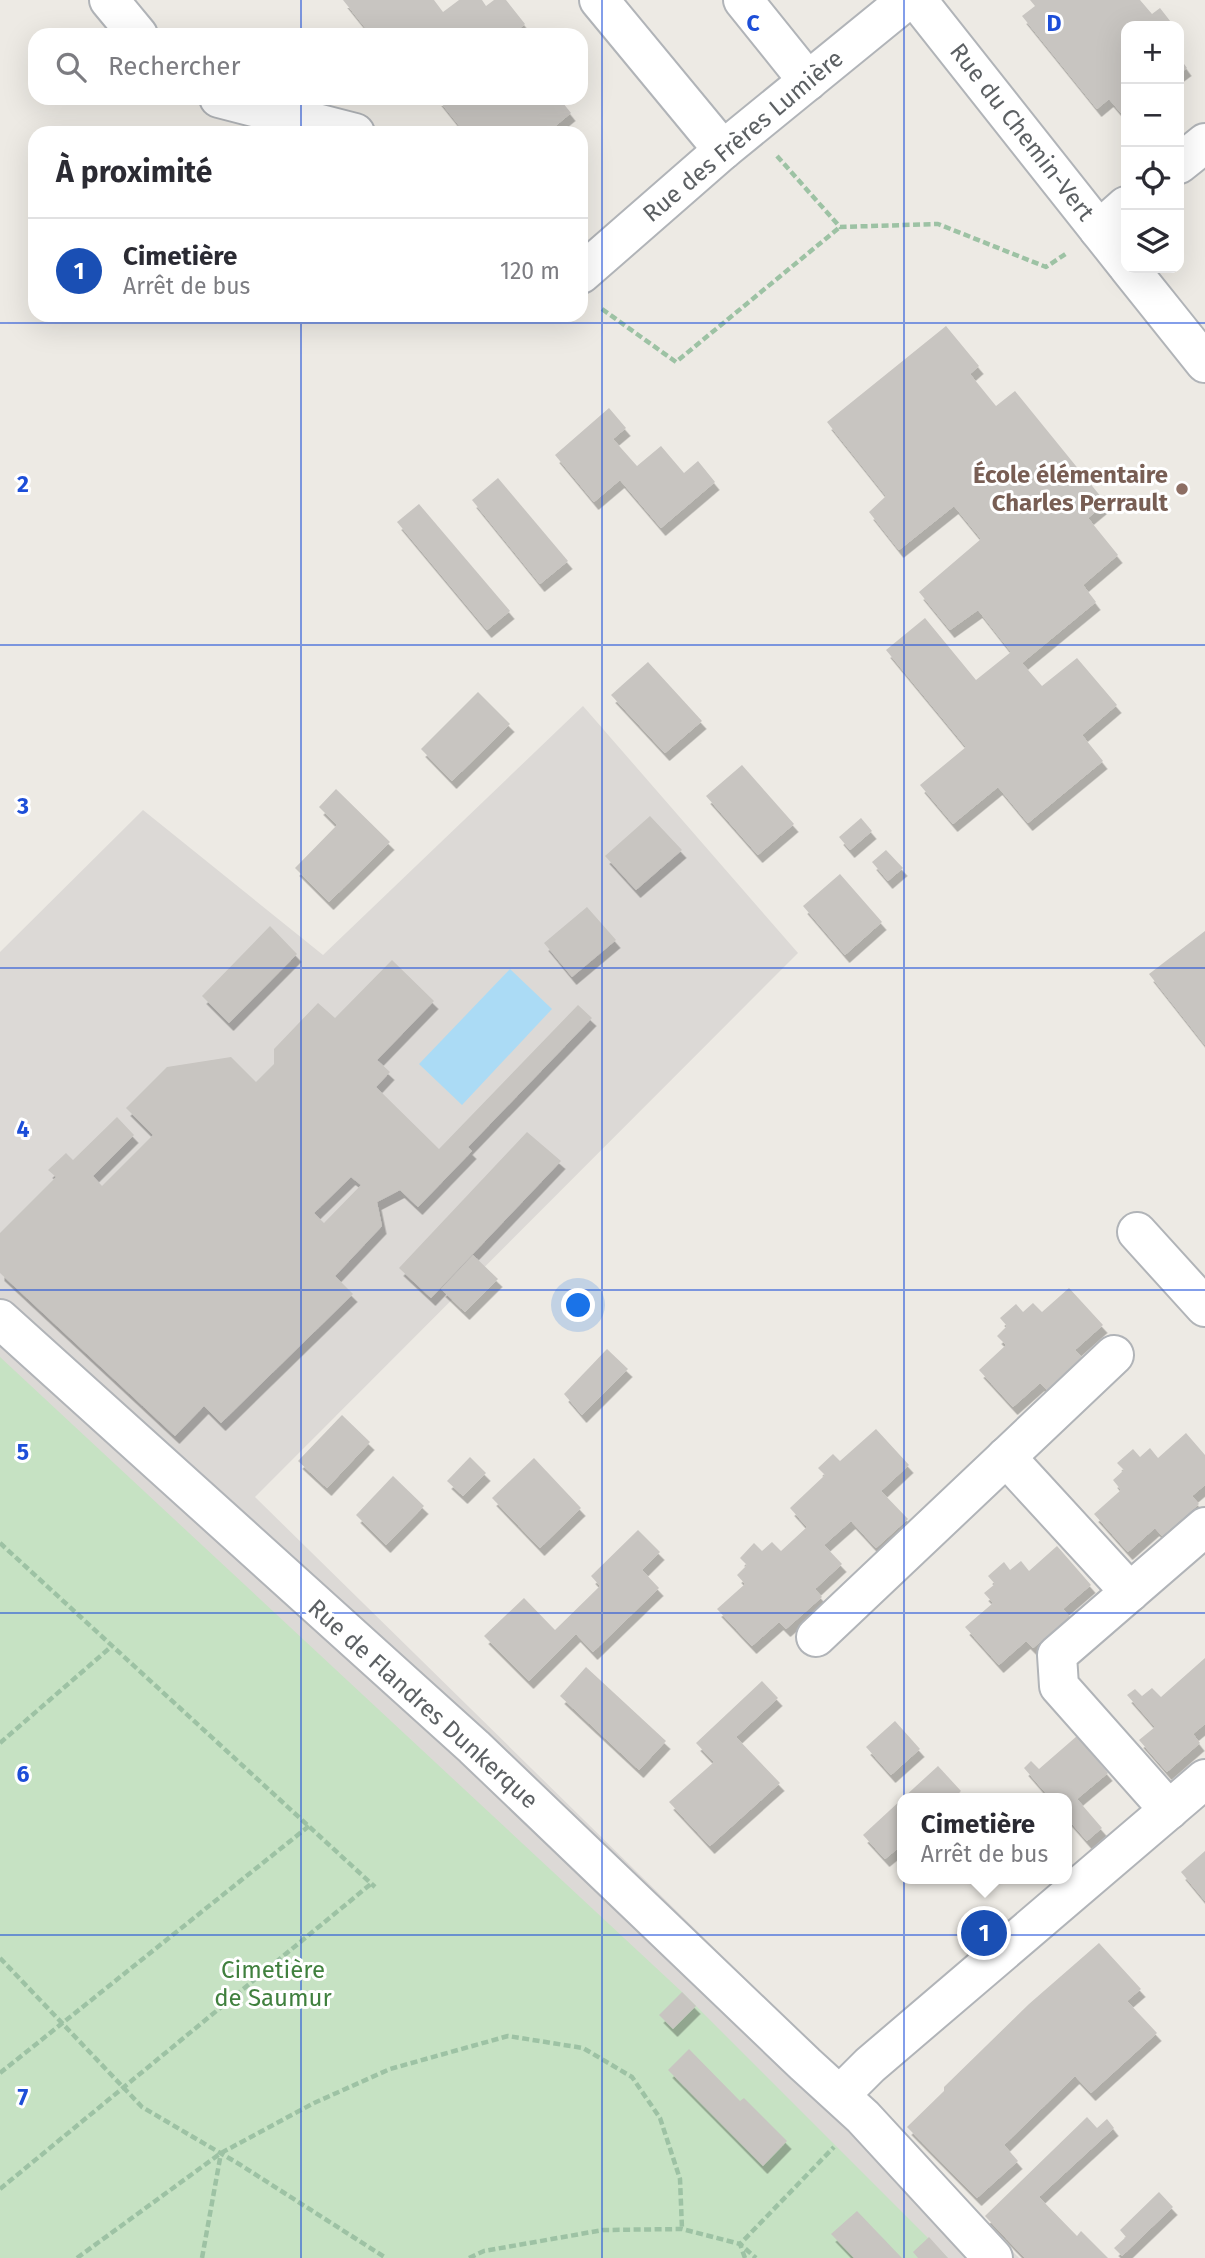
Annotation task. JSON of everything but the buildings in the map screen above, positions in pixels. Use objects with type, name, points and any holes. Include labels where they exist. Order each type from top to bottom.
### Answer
[{"type":"street","points":[[109,0],[132,28]]},
{"type":"street","points":[[599,0],[737,139]]},
{"type":"street","points":[[743,0],[808,81]]},
{"type":"street","name":"Rue des Frères Lumière","points":[[588,286],[737,139],[907,0]]},
{"type":"street","name":"Rue du Chemin-Vert","points":[[917,0],[1113,218],[1121,244]]},
{"type":"street","points":[[246,105],[328,126]]},
{"type":"street","points":[[1184,160],[1205,143]]},
{"type":"street","name":"Rue du Chemin-Vert","points":[[1134,273],[1205,363]]},
{"type":"street","points":[[1137,1232],[1205,1307]]},
{"type":"street","name":"Rue de Flandres Dunkerque","points":[[0,1319],[474,1747],[852,2106],[993,2258]]},
{"type":"street","points":[[816,1637],[1114,1355]]},
{"type":"street","points":[[1006,1457],[1130,1592]]},
{"type":"street","points":[[1169,1810],[1059,1686],[1057,1655],[1205,1527]]},
{"type":"street","points":[[852,2106],[870,2065],[1205,1779]]},
{"type":"path","points":[[737,139],[840,227]]},
{"type":"path","points":[[588,290],[676,362],[840,227],[938,224],[1046,267],[1113,218]]},
{"type":"path","points":[[0,1544],[374,1885],[0,2189]]},
{"type":"path","points":[[0,1743],[112,1646]]},
{"type":"path","points":[[0,2073],[309,1826]]},
{"type":"path","points":[[0,1958],[142,2107],[221,2153],[386,2258]]},
{"type":"path","points":[[77,2258],[221,2153],[314,2103],[390,2069],[508,2036],[583,2048],[632,2077],[660,2118],[680,2179],[682,2229]]},
{"type":"path","points":[[740,2244],[852,2106]]},
{"type":"path","points":[[202,2258],[221,2153]]},
{"type":"path","points":[[468,2258],[484,2251],[603,2230],[682,2229],[740,2244],[756,2258]]},
{"type":"path","points":[[740,2244],[745,2258]]},
{"type":"shaded area","points":[[583,706],[798,953],[255,1497],[861,2092],[1019,2258],[0,2258],[0,952],[143,810],[323,955]]},
{"type":"green space","name":"Cimetière de Saumur","points":[[0,1357],[682,1992],[948,2258],[0,2258]]},
{"type":"water","points":[[510,969],[552,1009],[462,1105],[419,1064]]},
{"type":"place","name":"École élémentaire Charles Perrault","points":[[1182,489]]},
{"type":"place","name":"Cimetière","points":[[984,1933]]}]
